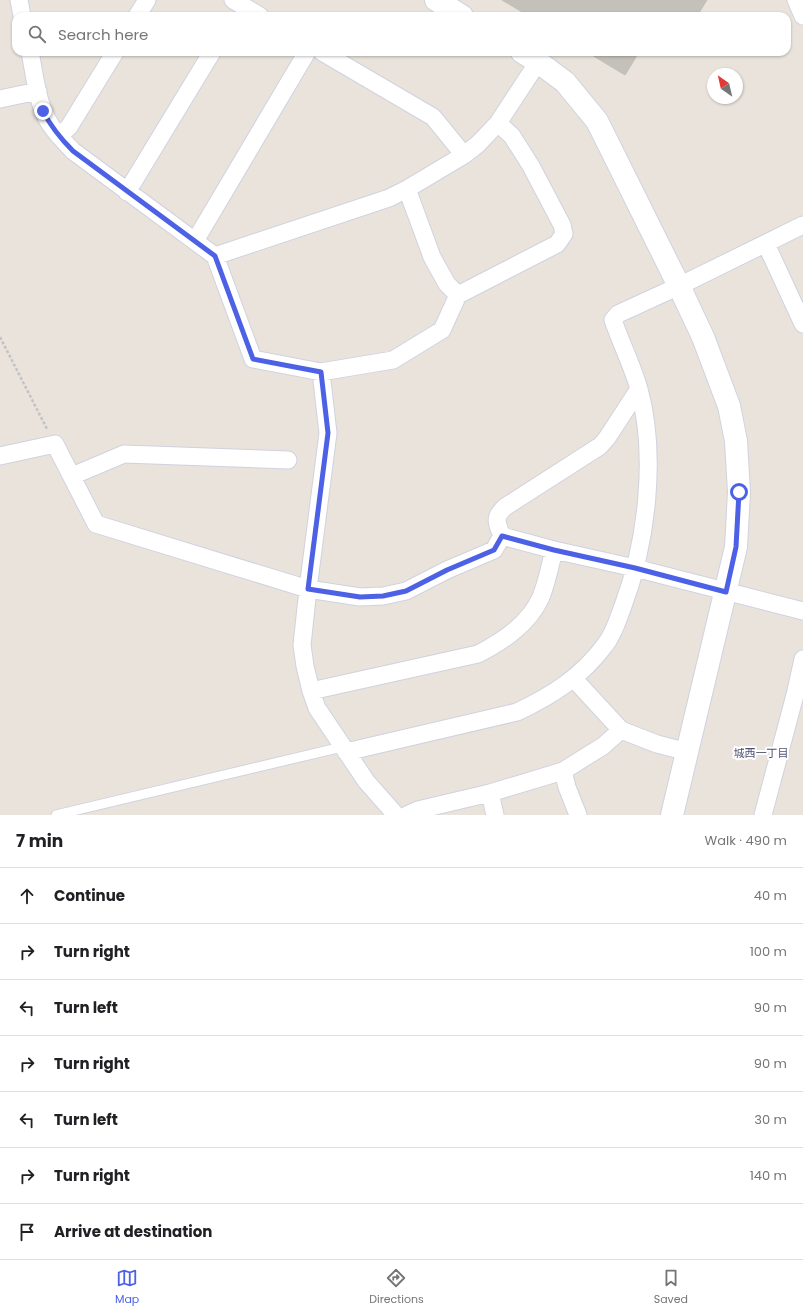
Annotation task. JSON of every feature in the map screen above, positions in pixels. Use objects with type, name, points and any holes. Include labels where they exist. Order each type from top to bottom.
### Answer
[{"type":"street","points":[[19,0],[21,12]]},
{"type":"street","points":[[140,12],[147,0]]},
{"type":"street","points":[[436,0],[456,12]]},
{"type":"street","points":[[796,0],[803,16]]},
{"type":"street","points":[[235,7],[249,12]]},
{"type":"street","points":[[31,56],[43,111],[59,136],[73,151],[215,256],[253,359],[321,372],[393,360],[442,330],[458,295],[557,244],[564,234],[562,225],[531,166],[512,136],[498,123]]},
{"type":"street","points":[[59,136],[69,127],[113,56]]},
{"type":"street","points":[[127,192],[210,56]]},
{"type":"street","points":[[195,241],[305,56]]},
{"type":"street","points":[[329,56],[433,117],[464,156]]},
{"type":"street","points":[[215,256],[389,198],[464,156],[498,123],[530,57],[565,82],[597,121],[703,337],[729,406],[736,441],[739,492],[736,547],[672,815]]},
{"type":"street","points":[[0,99],[38,91]]},
{"type":"street","points":[[407,189],[432,257],[446,284],[458,295]]},
{"type":"street","points":[[344,749],[517,712],[554,693],[574,679],[590,664],[606,644],[617,624],[627,596],[644,526],[649,472],[646,427],[639,389],[613,320],[618,314],[803,226]]},
{"type":"street","points":[[766,244],[803,324]]},
{"type":"street","points":[[321,372],[328,433],[302,645],[305,666],[317,708],[366,781],[396,815]]},
{"type":"street","points":[[0,456],[55,444],[96,524],[308,589],[360,597],[383,596],[406,591],[447,570],[494,550],[502,536],[497,522],[498,513],[600,446],[607,438],[639,389]]},
{"type":"street","points":[[72,476],[124,454],[288,460]]},
{"type":"street","points":[[502,536],[803,611]]},
{"type":"street","points":[[311,691],[478,654],[498,644],[511,634],[532,612],[540,598],[545,584],[554,550]]},
{"type":"street","points":[[763,815],[799,695],[803,659]]},
{"type":"street","points":[[574,679],[621,730],[657,744],[688,752]]},
{"type":"street","points":[[407,815],[418,810],[490,793],[563,771],[602,746],[621,730]]},
{"type":"street","points":[[563,771],[567,787],[578,815]]},
{"type":"street","points":[[490,793],[495,815]]},
{"type":"lane","points":[[56,815],[344,749]]},
{"type":"path","points":[[0,337],[55,444]]},
{"type":"building","points":[[502,0],[707,0],[700,12],[522,12]]},
{"type":"building","points":[[594,56],[637,56],[625,75]]},
{"type":"district","name":"城西一丁目","points":[[761,753]]},
{"type":"route","points":[[43,111],[59,136],[73,151],[215,256],[253,359],[321,372],[328,433],[308,589],[332,594],[360,597],[383,596],[406,591],[421,582],[494,550],[502,536],[554,550],[635,568],[726,592],[736,547],[739,492]]}]
